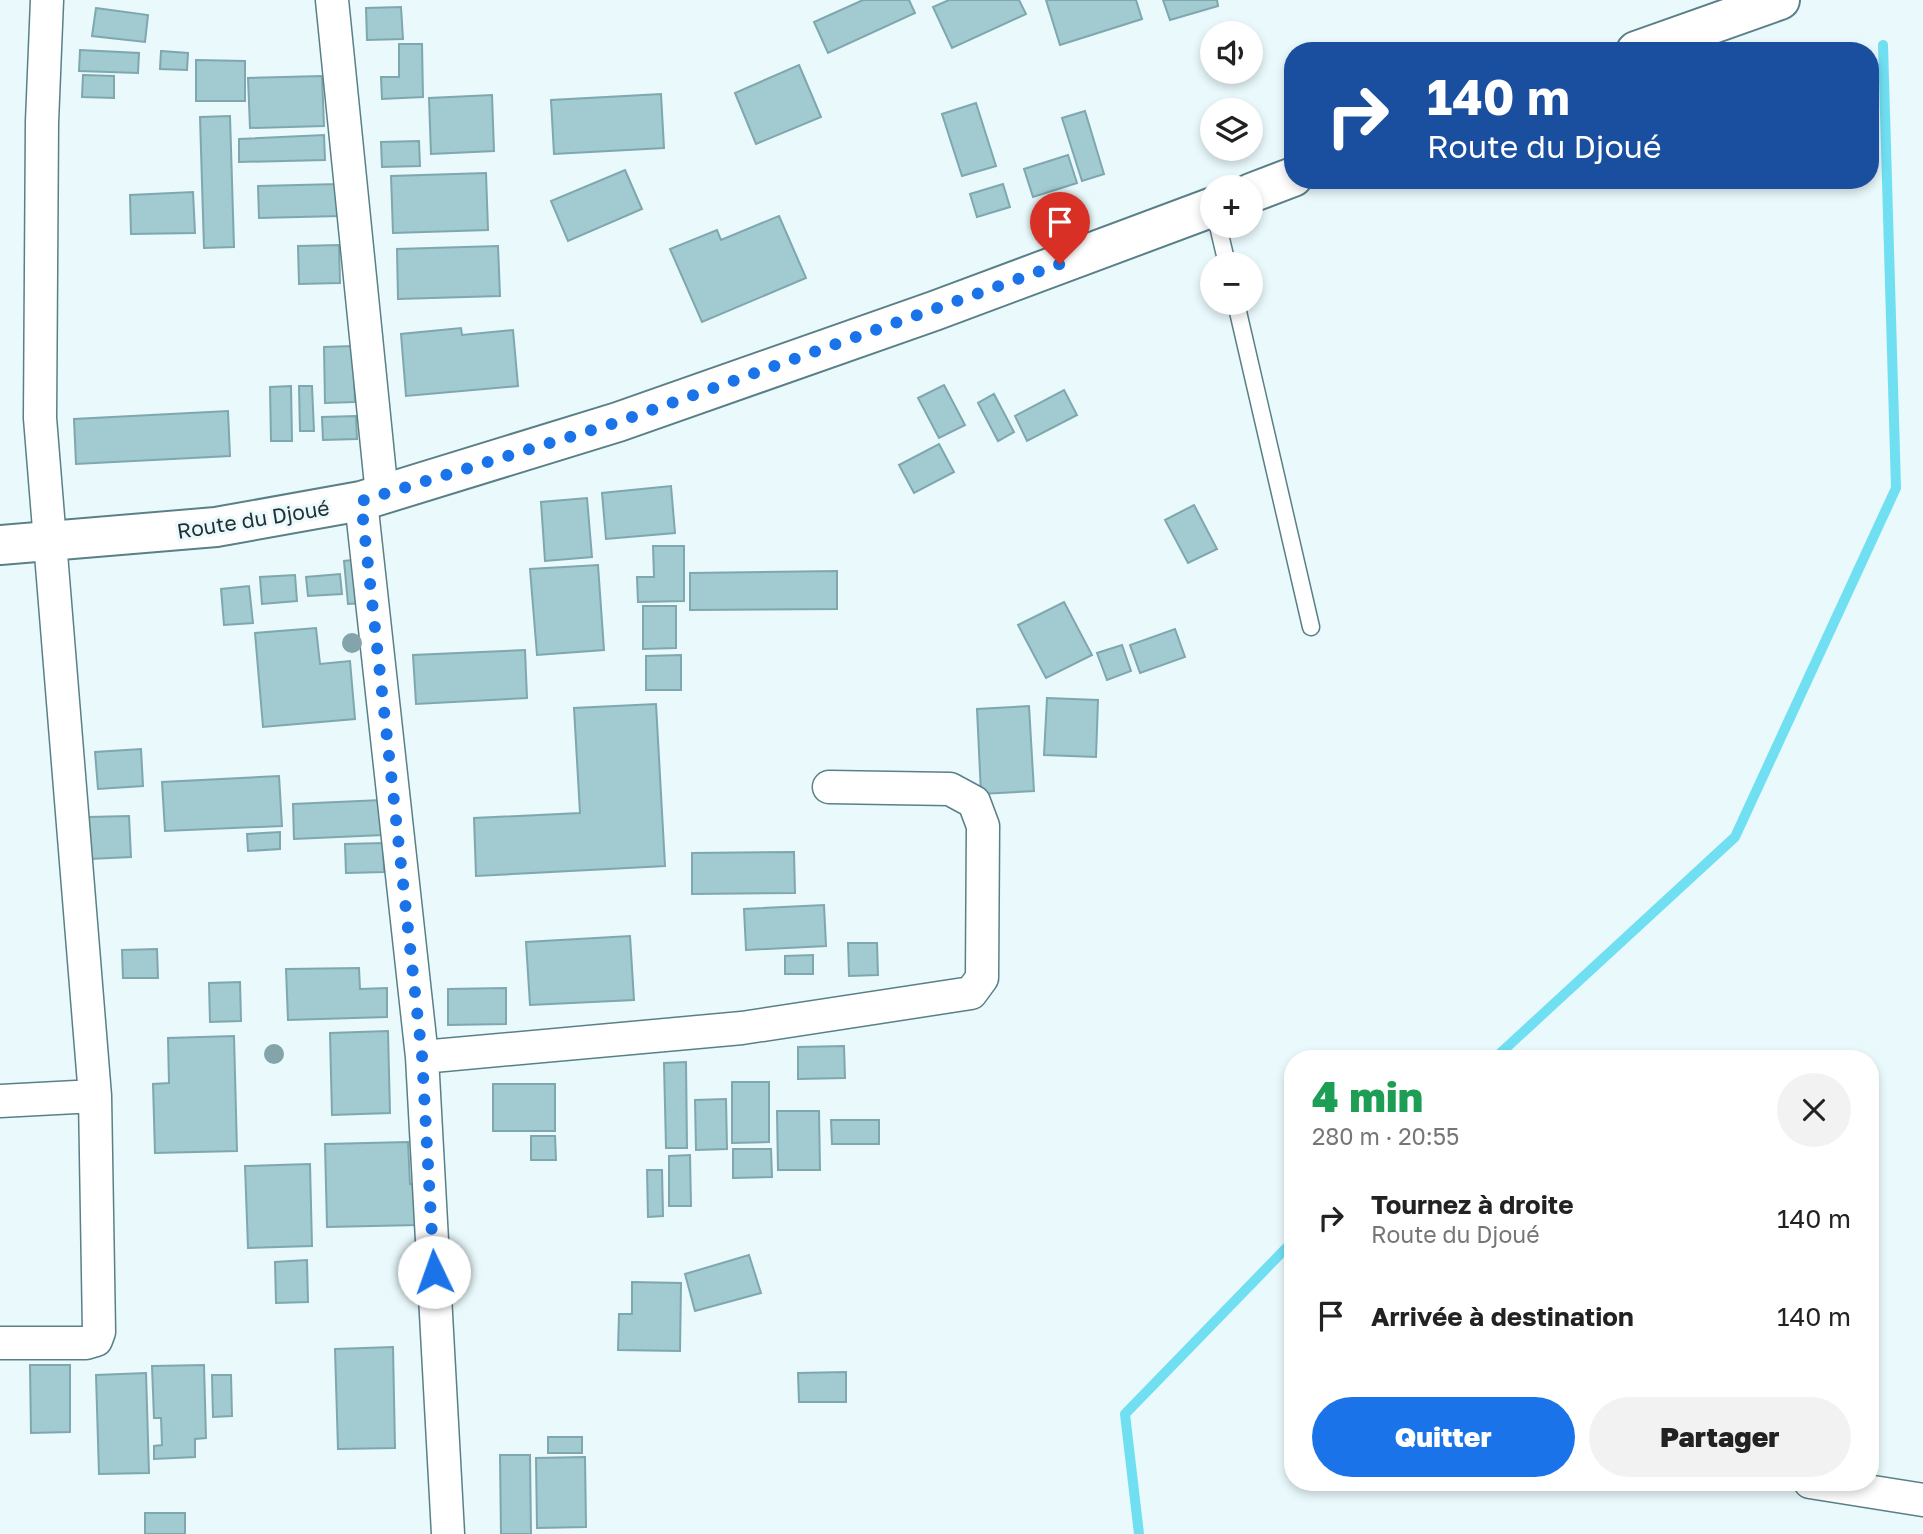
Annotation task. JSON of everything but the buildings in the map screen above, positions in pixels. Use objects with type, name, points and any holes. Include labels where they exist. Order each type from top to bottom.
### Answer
[{"type":"main road","points":[[1661,42],[1780,0]]},
{"type":"main road","points":[[1263,188],[1284,180]]},
{"type":"main road","name":"Route du Djoué","points":[[0,545],[52,543],[216,527],[372,498],[618,422],[934,311],[1200,212]]},
{"type":"street","points":[[0,1343],[86,1343],[96,1340],[99,1332],[95,1096],[40,418],[42,122],[47,0]]},
{"type":"street","points":[[332,0],[372,498],[422,1056],[448,1534]]},
{"type":"street","points":[[422,1056],[742,1028],[971,993],[982,978],[984,826],[974,802],[950,789],[829,787]]},
{"type":"street","points":[[0,1101],[95,1096]]},
{"type":"street","points":[[1867,1491],[1923,1500]]},
{"type":"lane","points":[[1239,315],[1311,627]]},
{"type":"waterway","points":[[1504,1050],[1735,837],[1896,488],[1883,45]]},
{"type":"waterway","points":[[1139,1534],[1125,1414],[1284,1250]]},
{"type":"route","points":[[434,1272],[422,1056],[361,501],[618,422],[1060,264]]}]
